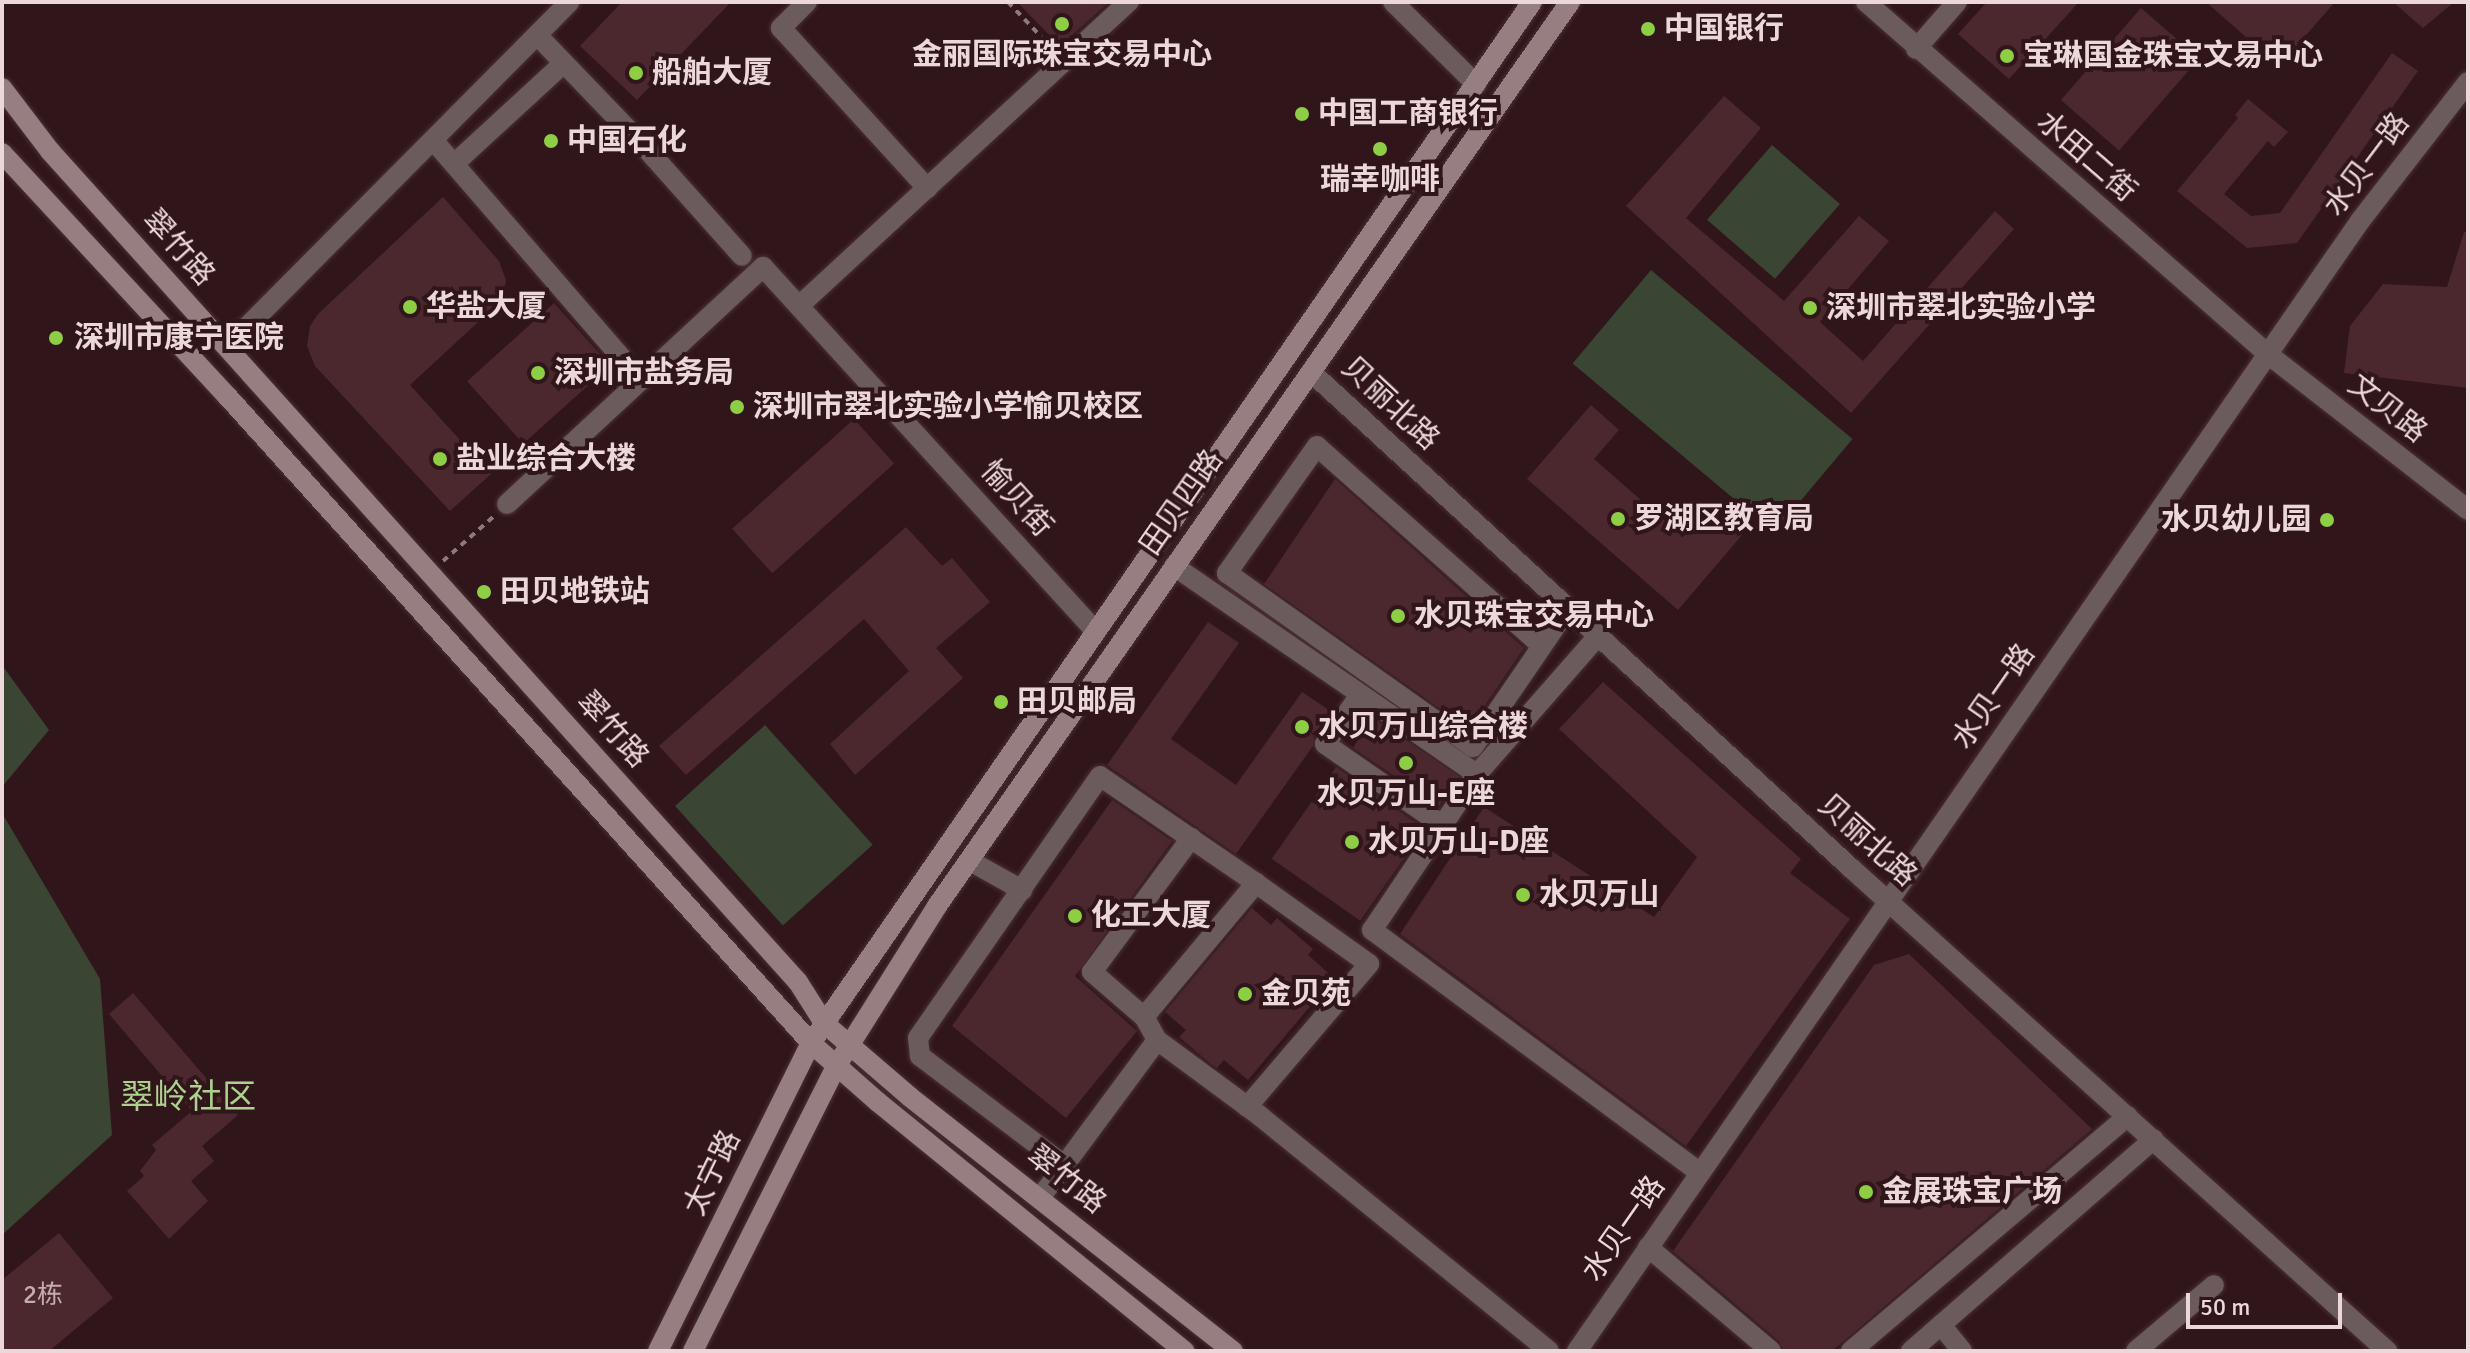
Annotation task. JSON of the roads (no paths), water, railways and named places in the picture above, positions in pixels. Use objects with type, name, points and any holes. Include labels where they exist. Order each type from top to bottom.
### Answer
[{"type":"main road","name":"田贝四路","points":[[824,1023],[1532,2]]},
{"type":"main road","name":"田贝四路","points":[[850,1044],[937,906],[1570,2]]},
{"type":"main road","name":"翠竹路","points":[[2,88],[50,151],[798,982],[824,1023],[910,1097],[1233,1351]]},
{"type":"main road","name":"翠竹路","points":[[2,153],[228,397],[811,1043],[1184,1351]]},
{"type":"main road","name":"太宁路","points":[[658,1351],[811,1043],[824,1023]]},
{"type":"main road","name":"太宁路","points":[[693,1351],[850,1044]]},
{"type":"street","points":[[227,347],[570,2]]},
{"type":"street","points":[[807,2],[781,28],[927,188]]},
{"type":"street","points":[[799,306],[1129,2]]},
{"type":"street","points":[[1393,2],[1476,84]]},
{"type":"street","name":"水田二街","points":[[1866,2],[1916,49],[2269,355]]},
{"type":"street","points":[[1916,49],[1957,2]]},
{"type":"street","points":[[537,35],[644,146],[742,256]]},
{"type":"street","points":[[454,164],[564,63]]},
{"type":"street","name":"水贝一路","points":[[1577,1351],[2360,221],[2468,82]]},
{"type":"street","points":[[433,140],[622,358]]},
{"type":"street","name":"愉贝街","points":[[507,504],[763,267],[1094,630]]},
{"type":"street","name":"文贝路","points":[[2269,355],[2468,510]]},
{"type":"street","name":"贝丽北路","points":[[1311,372],[2387,1351]]},
{"type":"street","points":[[1542,646],[1317,446],[1227,573],[1473,747],[1568,608]]},
{"type":"street","points":[[1174,566],[1477,774]]},
{"type":"street","points":[[1598,636],[1477,774],[1372,930],[1700,1173]]},
{"type":"street","points":[[1360,695],[1325,744],[1442,825]]},
{"type":"street","points":[[1064,1165],[920,1056],[918,1038],[1100,776],[1369,964],[1247,1107]]},
{"type":"street","points":[[1191,838],[1092,972],[1144,1017],[1157,1040],[1247,1107],[1549,1351]]},
{"type":"street","points":[[970,861],[1022,890]]},
{"type":"street","points":[[1144,1017],[1256,883]]},
{"type":"street","points":[[915,889],[937,906]]},
{"type":"street","points":[[1040,1197],[1157,1040]]},
{"type":"street","points":[[1851,1351],[2128,1116]]},
{"type":"street","points":[[1911,1351],[2154,1139]]},
{"type":"street","points":[[1644,1253],[1749,1349]]},
{"type":"street","points":[[1644,1253],[1771,1351]]},
{"type":"street","points":[[2136,1351],[2214,1285]]},
{"type":"street","points":[[1941,1325],[1962,1351]]},
{"type":"place","name":"金丽国际珠宝交易中心","points":[[1062,24]]},
{"type":"place","name":"中国银行","points":[[1648,29]]},
{"type":"place","name":"宝琳国金珠宝文易中心","points":[[2007,56]]},
{"type":"place","name":"船舶大厦","points":[[636,73]]},
{"type":"place","name":"中国工商银行","points":[[1302,114]]},
{"type":"place","name":"中国石化","points":[[551,141]]},
{"type":"place","name":"瑞幸咖啡","points":[[1380,149]]},
{"type":"place","name":"华盐大厦","points":[[410,307]]},
{"type":"place","name":"深圳市翠北实验小学","points":[[1810,308]]},
{"type":"place","name":"深圳市康宁医院","points":[[56,338]]},
{"type":"place","name":"深圳市盐务局","points":[[538,373]]},
{"type":"place","name":"深圳市翠北实验小学愉贝校区","points":[[737,407]]},
{"type":"place","name":"盐业综合大楼","points":[[440,459]]},
{"type":"place","name":"罗湖区教育局","points":[[1618,519]]},
{"type":"place","name":"水贝幼儿园","points":[[2327,520]]},
{"type":"place","name":"田贝地铁站","points":[[484,592]]},
{"type":"place","name":"水贝珠宝交易中心","points":[[1398,616]]},
{"type":"place","name":"田贝邮局","points":[[1001,702]]},
{"type":"place","name":"水贝万山综合楼","points":[[1302,727]]},
{"type":"place","name":"水贝万山-E座","points":[[1406,763]]},
{"type":"place","name":"水贝万山-D座","points":[[1352,842]]},
{"type":"place","name":"水贝万山","points":[[1523,895]]},
{"type":"place","name":"化工大厦","points":[[1075,916]]},
{"type":"place","name":"金贝苑","points":[[1245,994]]},
{"type":"place","name":"金展珠宝广场","points":[[1866,1192]]},
{"type":"district","name":"翠岭社区","points":[[188,1098]]}]
